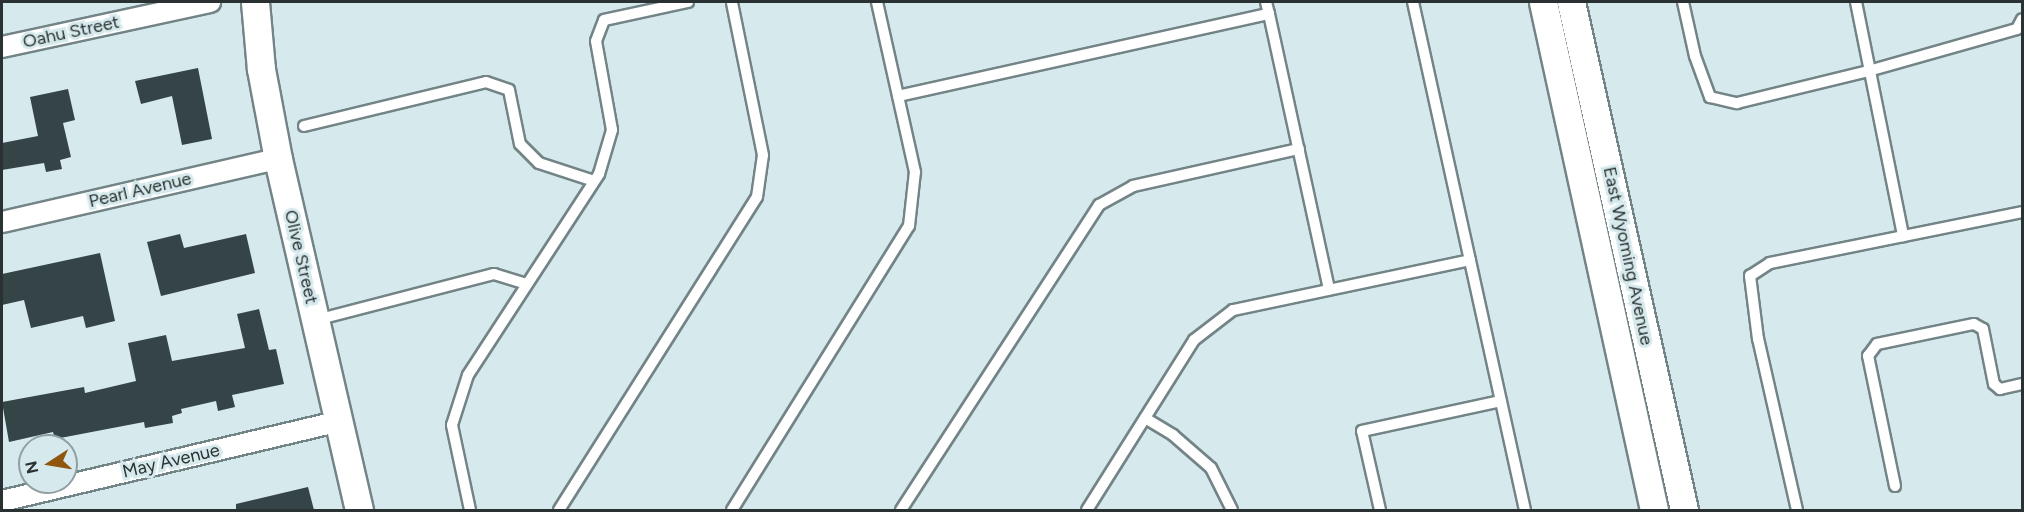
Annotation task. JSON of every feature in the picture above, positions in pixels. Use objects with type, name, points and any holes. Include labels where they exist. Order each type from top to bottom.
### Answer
[{"type":"street","name":"Oahu Street","points":[[2,47],[210,2]]},
{"type":"street","name":"Olive Street","points":[[255,2],[261,69],[278,159],[360,510]]},
{"type":"street","name":"East Wyoming Avenue","points":[[1543,2],[1654,510]]},
{"type":"street","name":"East Wyoming Avenue","points":[[1571,2],[1684,510]]},
{"type":"street","name":"Pearl Avenue","points":[[2,222],[278,159]]},
{"type":"street","name":"May Avenue","points":[[2,501],[340,421]]},
{"type":"lane","points":[[470,510],[452,425],[468,375],[594,181],[612,130],[596,41],[604,20],[688,2]]},
{"type":"lane","points":[[559,510],[757,197],[763,155],[732,2]]},
{"type":"lane","points":[[732,510],[909,226],[915,172],[877,2]]},
{"type":"lane","points":[[1266,2],[1329,290]]},
{"type":"lane","points":[[1413,2],[1525,510]]},
{"type":"lane","points":[[1683,2],[1710,97],[1737,103],[1872,70],[2016,28],[2022,19]]},
{"type":"lane","points":[[1856,2],[1872,70],[1903,236]]},
{"type":"lane","points":[[898,96],[1269,14]]},
{"type":"lane","points":[[304,126],[486,82],[509,90],[520,144],[539,163],[594,181]]},
{"type":"lane","points":[[901,510],[1099,205],[1133,186],[1299,149]]},
{"type":"lane","points":[[1797,510],[1758,339],[1749,276],[1770,263],[2022,212]]},
{"type":"lane","points":[[1087,510],[1194,340],[1233,310],[1470,260]]},
{"type":"lane","points":[[316,320],[494,274],[527,284]]},
{"type":"lane","points":[[1895,486],[1868,357],[1877,344],[1974,324],[1983,329],[1994,384],[2000,389],[2022,384]]},
{"type":"lane","points":[[1380,510],[1362,430],[1501,401]]},
{"type":"lane","points":[[1145,418],[1173,435],[1211,468],[1232,510]]},
{"type":"building","points":[[198,68],[212,139],[182,145],[172,96],[141,104],[135,81]]},
{"type":"building","points":[[68,89],[75,120],[63,123],[71,157],[60,160],[62,169],[46,172],[44,163],[2,170],[2,143],[38,136],[30,97]]},
{"type":"building","points":[[180,234],[184,248],[246,234],[255,273],[161,296],[147,242]]},
{"type":"building","points":[[100,253],[115,321],[86,328],[83,316],[31,328],[24,300],[2,305],[2,274]]},
{"type":"building","points":[[259,309],[269,350],[276,349],[284,384],[232,395],[235,407],[218,411],[216,401],[181,409],[182,413],[172,416],[173,423],[145,428],[144,422],[78,435],[54,434],[53,432],[18,434],[18,440],[9,442],[2,402],[84,387],[85,393],[136,381],[128,343],[166,335],[172,361],[245,348],[237,314]]},
{"type":"building","points":[[308,487],[314,510],[236,510],[236,504]]}]
